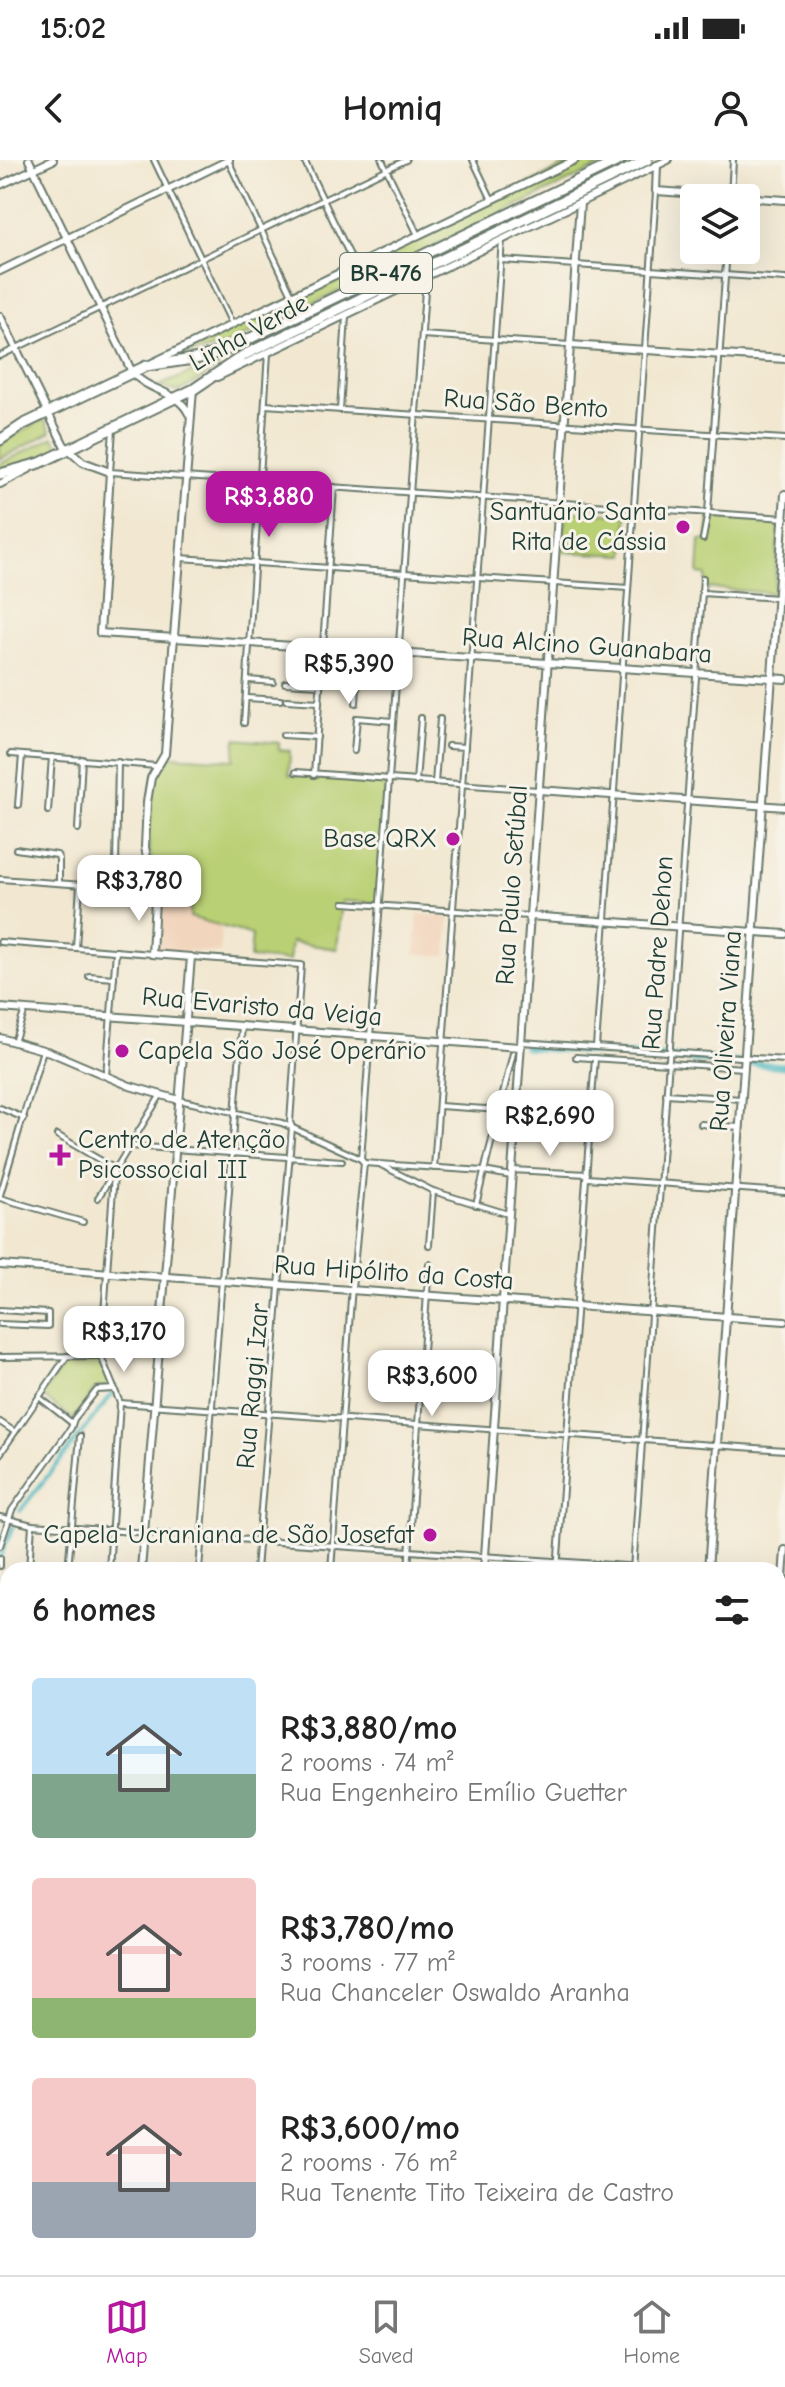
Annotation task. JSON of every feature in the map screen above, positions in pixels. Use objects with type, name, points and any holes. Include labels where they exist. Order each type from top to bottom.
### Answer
[{"type":"highway","name":"Linha Verde","points":[[0,438],[146,366],[207,356],[228,349],[620,160]]},
{"type":"highway","name":"Linha Verde","points":[[0,474],[40,463],[194,389],[244,355],[647,160]]},
{"type":"main road","points":[[29,160],[132,372],[149,387],[174,396],[184,404],[190,419]]},
{"type":"main road","points":[[0,185],[53,160]]},
{"type":"main road","points":[[0,271],[228,160]]},
{"type":"main road","points":[[146,366],[492,200],[563,162],[575,160]]},
{"type":"main road","points":[[142,1562],[191,957],[152,954],[155,908],[145,840],[150,783],[165,754],[194,389],[668,160]]},
{"type":"main road","points":[[657,165],[656,191],[680,193]]},
{"type":"main road","points":[[760,199],[785,200]]},
{"type":"main road","name":"Rua Paulo Setúbal","points":[[485,1562],[580,203]]},
{"type":"main road","points":[[0,316],[67,449],[90,465],[110,472]]},
{"type":"main road","points":[[570,345],[785,359]]},
{"type":"main road","points":[[0,484],[40,463]]},
{"type":"main road","name":"Rua Alcino Guanabara","points":[[110,472],[100,633],[785,679]]},
{"type":"main road","name":"Rua Oliveira Viana","points":[[709,1562],[772,678],[781,598],[785,494]]},
{"type":"main road","points":[[538,790],[785,807]]},
{"type":"main road","points":[[529,916],[785,934]]},
{"type":"main road","name":"Rua Evaristo da Veiga","points":[[0,1008],[370,1036],[521,1044]]},
{"type":"main road","points":[[0,1038],[43,1050],[160,1096],[179,1100]]},
{"type":"main road","name":"Rua Hipólito da Costa","points":[[0,1265],[785,1321]]},
{"type":"main road","points":[[784,1562],[785,1550]]},
{"type":"street","points":[[154,160],[232,324]]},
{"type":"street","points":[[228,160],[293,295]]},
{"type":"street","points":[[304,160],[355,266]]},
{"type":"street","points":[[382,160],[418,235]]},
{"type":"street","points":[[0,356],[406,160]]},
{"type":"street","points":[[473,160],[492,200]]},
{"type":"street","points":[[731,184],[733,160]]},
{"type":"street","points":[[596,1047],[656,191]]},
{"type":"street","points":[[434,1168],[502,240]]},
{"type":"street","points":[[501,260],[785,279]]},
{"type":"street","points":[[703,539],[708,512],[726,264]]},
{"type":"street","points":[[332,1562],[426,277]]},
{"type":"street","points":[[340,410],[346,315]]},
{"type":"street","points":[[422,335],[570,345]]},
{"type":"street","points":[[244,723],[268,353]]},
{"type":"street","name":"Rua São Bento","points":[[265,405],[785,439]]},
{"type":"street","points":[[113,426],[110,472],[784,518]]},
{"type":"street","points":[[314,775],[334,487]]},
{"type":"street","points":[[180,558],[628,588]]},
{"type":"street","name":"Rua Padre Dehon","points":[[633,1562],[703,578]]},
{"type":"street","points":[[702,593],[781,598]]},
{"type":"street","points":[[356,703],[359,651]]},
{"type":"street","points":[[248,680],[273,682]]},
{"type":"street","points":[[285,683],[320,685]]},
{"type":"street","points":[[246,698],[319,702]]},
{"type":"street","points":[[354,751],[357,718],[393,721]]},
{"type":"street","points":[[416,782],[421,718]]},
{"type":"street","points":[[435,783],[440,719]]},
{"type":"street","points":[[283,735],[317,737]]},
{"type":"street","points":[[448,746],[465,747]]},
{"type":"street","points":[[11,754],[159,767]]},
{"type":"street","points":[[18,805],[22,755]]},
{"type":"street","points":[[48,811],[52,757]]},
{"type":"street","points":[[78,829],[82,759]]},
{"type":"street","points":[[118,762],[116,866],[127,874],[151,878]]},
{"type":"street","points":[[296,772],[538,790]]},
{"type":"street","points":[[16,849],[57,855],[59,883]]},
{"type":"street","points":[[0,879],[153,890]]},
{"type":"street","points":[[76,948],[80,885]]},
{"type":"street","points":[[344,903],[529,916]]},
{"type":"street","points":[[0,942],[152,954]]},
{"type":"street","points":[[106,1076],[116,951]]},
{"type":"street","name":"Rua Raggi Izar","points":[[191,957],[301,965],[292,1127],[257,1562]]},
{"type":"street","points":[[89,976],[114,978]]},
{"type":"street","points":[[14,1042],[26,1009]]},
{"type":"street","points":[[199,1562],[242,1025]]},
{"type":"street","name":"Rua Evaristo da Veiga","points":[[521,1044],[785,1060]]},
{"type":"street","points":[[43,1050],[0,1197],[83,1222]]},
{"type":"street","points":[[476,1205],[513,1053]]},
{"type":"street","points":[[576,1057],[744,1068]]},
{"type":"street","points":[[558,1561],[595,1058]]},
{"type":"street","points":[[666,1094],[742,1099]]},
{"type":"street","points":[[98,1198],[160,1096]]},
{"type":"street","points":[[179,1100],[292,1127],[363,1161],[379,1164],[785,1192]]},
{"type":"street","points":[[439,1106],[516,1111]]},
{"type":"street","points":[[0,1108],[24,1118]]},
{"type":"street","points":[[701,1124],[740,1127]]},
{"type":"street","points":[[57,1135],[115,1172]]},
{"type":"street","points":[[131,1146],[342,1161]]},
{"type":"street","points":[[379,1164],[433,1191],[508,1214]]},
{"type":"street","points":[[109,1562],[120,1403],[101,1356],[115,1172]]},
{"type":"street","points":[[429,1245],[433,1191]]},
{"type":"street","points":[[408,1562],[429,1264]]},
{"type":"street","points":[[0,1310],[48,1313],[48,1326],[0,1324]]},
{"type":"street","points":[[0,1454],[67,1356]]},
{"type":"street","points":[[0,1357],[101,1356]]},
{"type":"street","points":[[0,1546],[12,1510],[72,1423],[97,1390],[115,1389]]},
{"type":"street","points":[[39,1397],[72,1423]]},
{"type":"street","points":[[120,1403],[785,1450]]},
{"type":"street","points":[[0,1422],[15,1432]]},
{"type":"street","points":[[69,1562],[80,1436]]},
{"type":"street","points":[[0,1517],[32,1525],[569,1562]]},
{"type":"street","points":[[30,1562],[32,1525]]},
{"type":"street","points":[[0,1558],[0,1566]]},
{"type":"shaded area","points":[[163,896],[192,899],[191,917],[222,926],[220,953],[157,949]]},
{"type":"shaded area","points":[[418,914],[449,917],[447,956],[415,954]]},
{"type":"green space","points":[[577,160],[613,160],[222,347],[169,358]]},
{"type":"green space","points":[[237,354],[178,392],[158,386]]},
{"type":"green space","points":[[44,419],[51,432],[0,459],[0,444]]},
{"type":"green space","points":[[53,437],[61,448],[0,471],[0,464]]},
{"type":"green space","points":[[565,511],[627,514],[625,555],[563,552]]},
{"type":"green space","points":[[709,517],[779,523],[774,593],[706,588],[706,575],[698,574],[700,540],[707,540]]},
{"type":"green space","points":[[236,739],[279,743],[279,750],[290,751],[289,775],[387,781],[378,903],[342,901],[337,949],[291,942],[289,961],[250,958],[252,935],[190,917],[191,899],[163,896],[149,851],[148,834],[153,789],[159,770],[172,756],[234,760]]},
{"type":"green space","points":[[98,1358],[112,1386],[96,1388],[73,1419],[42,1396],[68,1359]]},
{"type":"waterway","points":[[526,1047],[741,1063]]},
{"type":"waterway","points":[[748,1063],[785,1066]]},
{"type":"waterway","points":[[20,1511],[113,1393]]},
{"type":"waterway","points":[[0,1557],[13,1527]]},
{"type":"place","name":"Santuário Santa Rita de Cássia","points":[[683,527]]},
{"type":"place","name":"Base QRX","points":[[453,839]]},
{"type":"place","name":"Capela São José Operário","points":[[122,1051]]},
{"type":"place","name":"Centro de Atenção Psicossocial III","points":[[60,1155]]},
{"type":"place","name":"Capela Ucraniana de São Josefat","points":[[430,1535]]}]
